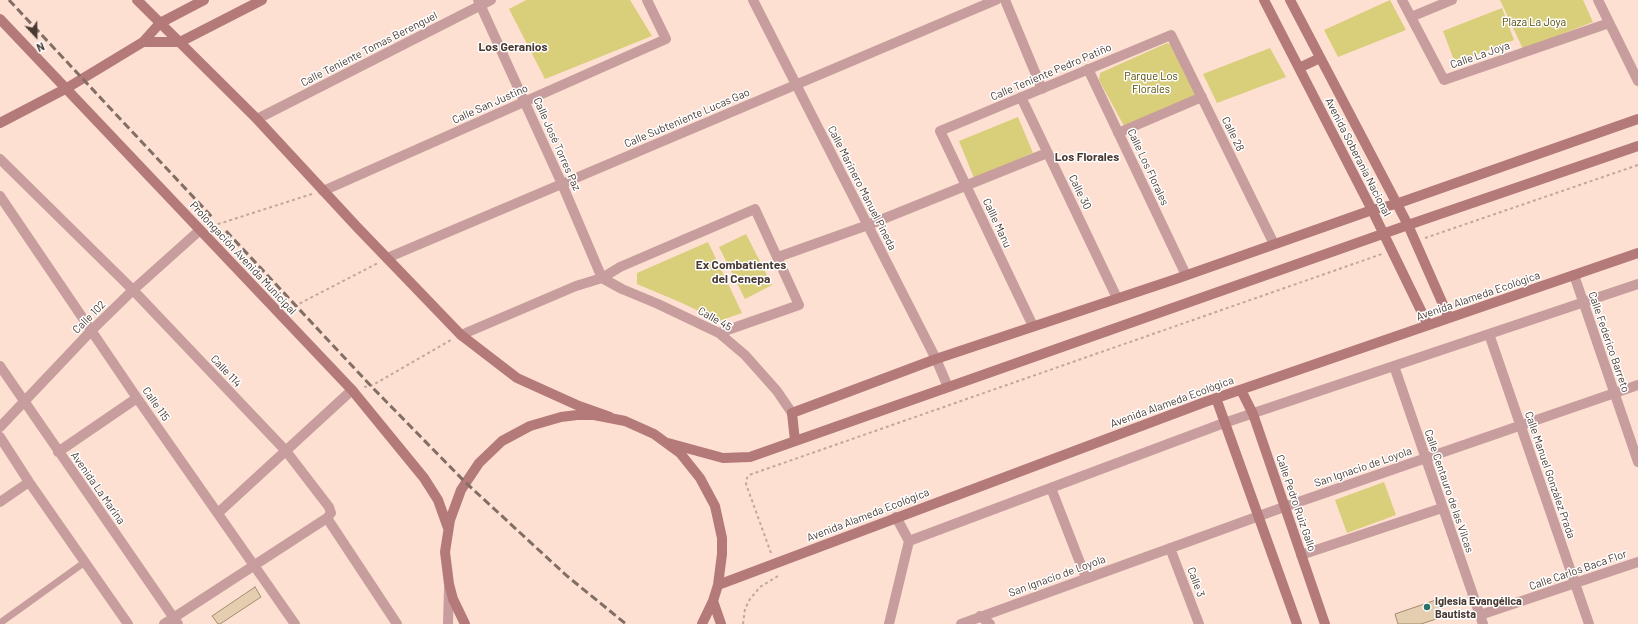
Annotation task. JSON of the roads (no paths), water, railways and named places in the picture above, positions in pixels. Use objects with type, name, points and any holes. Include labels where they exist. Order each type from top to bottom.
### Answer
[{"type":"main road","name":"Prolongación Avenida Municipal","points":[[137,0],[257,119],[323,191],[461,335],[517,378],[579,406],[640,426],[668,443],[680,453],[700,478],[715,506],[722,538],[722,554],[718,585],[714,601],[702,624]]},
{"type":"main road","points":[[0,122],[67,88],[143,42],[160,23],[204,0]]},
{"type":"main road","points":[[143,42],[180,42],[262,0]]},
{"type":"main road","name":"Avenida Soberanía Nacional","points":[[1264,0],[1372,210],[1428,325]]},
{"type":"main road","name":"Avenida Soberanía Nacional","points":[[1290,0],[1408,225],[1450,318]]},
{"type":"main road","name":"Prolongación Avenida Municipal","points":[[0,19],[352,390],[424,478],[438,500],[448,528]]},
{"type":"main road","points":[[1299,68],[1320,58]]},
{"type":"main road","points":[[795,440],[792,413],[936,359],[1186,275],[1372,210],[1396,204],[1638,118]]},
{"type":"main road","points":[[668,443],[723,458],[750,457],[1408,225],[1638,146]]},
{"type":"main road","name":"Avenida Alameda Ecológica","points":[[718,585],[1216,398],[1638,253]]},
{"type":"main road","name":"Calle Pedro Ruiz Gallo","points":[[1241,390],[1252,414],[1326,624]]},
{"type":"main road","points":[[1216,398],[1297,624]]},
{"type":"main road","name":"Prolongación Avenida Municipal","points":[[465,624],[453,599],[449,584],[445,552],[448,528],[454,504],[469,476],[490,452],[502,442],[530,426],[561,416],[594,415],[610,417]]},
{"type":"main road","points":[[714,601],[721,624]]},
{"type":"street","name":"Calle Teniente Tomas Berenguel","points":[[257,119],[480,3],[491,0]]},
{"type":"street","name":"Calle San Justino","points":[[323,191],[666,39],[647,0]]},
{"type":"street","name":"Calle Marinero Manuel Pineda","points":[[753,0],[936,359],[948,387]]},
{"type":"street","name":"Calle Subteniente Lucas Gao","points":[[388,258],[996,0]]},
{"type":"street","points":[[1005,0],[1042,89]]},
{"type":"street","name":"Calle La Joya","points":[[1402,0],[1444,80],[1609,23]]},
{"type":"street","points":[[1410,17],[1452,0]]},
{"type":"street","points":[[1598,0],[1638,81]]},
{"type":"street","name":"Calle José Torres Paz","points":[[480,3],[562,184],[602,278]]},
{"type":"street","name":"Calle Teniente Pedro Patiño","points":[[940,131],[1171,35]]},
{"type":"street","name":"Calle 28","points":[[1171,35],[1274,244]]},
{"type":"street","name":"Calle Los Florales","points":[[1088,69],[1186,275]]},
{"type":"street","name":"Calle 30","points":[[1021,97],[1117,298]]},
{"type":"street","points":[[1118,133],[1202,97]]},
{"type":"street","name":"Callle Manu","points":[[940,131],[1033,326]]},
{"type":"street","points":[[778,257],[868,225],[1047,153]]},
{"type":"street","name":"Calle 114","points":[[0,159],[133,290],[286,451],[329,507],[331,512],[327,518],[397,624]]},
{"type":"street","name":"Calle 115","points":[[0,196],[137,398],[294,624]]},
{"type":"street","points":[[461,335],[576,286],[602,278],[620,267],[755,209],[799,305],[719,333]]},
{"type":"street","name":"Calle 102","points":[[0,427],[92,330],[133,290],[200,230]]},
{"type":"street","name":"Calle Federico Barreto","points":[[1574,276],[1638,462]]},
{"type":"street","name":"Calle 45","points":[[602,278],[622,289],[658,304],[719,333],[745,355],[773,386],[792,413]]},
{"type":"street","points":[[909,541],[1224,423],[1638,284]]},
{"type":"street","name":"Calle Manuel González Prada","points":[[1488,334],[1589,624]]},
{"type":"street","name":"Avenida La Marina","points":[[0,366],[25,400],[58,452],[176,621]]},
{"type":"street","name":"Calle Centauro de las Vilcas","points":[[1394,366],[1481,620]]},
{"type":"street","name":"San Ignacio de Loyola","points":[[961,624],[1284,507],[1638,385]]},
{"type":"street","points":[[218,513],[352,390]]},
{"type":"street","points":[[58,452],[137,398]]},
{"type":"street","points":[[0,437],[29,482],[128,624]]},
{"type":"street","points":[[0,502],[29,482]]},
{"type":"street","points":[[1051,488],[1086,578]]},
{"type":"street","points":[[1301,555],[1442,508]]},
{"type":"street","points":[[889,624],[909,541],[896,517]]},
{"type":"street","points":[[164,624],[176,621],[254,565],[327,518]]},
{"type":"street","name":"Calle 3","points":[[1170,548],[1199,624]]},
{"type":"street","name":"Calle Carlos Baca Flor","points":[[1481,620],[1638,562]]},
{"type":"street","points":[[448,624],[449,584]]},
{"type":"street","points":[[980,616],[990,624]]},
{"type":"lane","points":[[0,623],[85,562]]},
{"type":"railway","points":[[9,0],[212,217]]},
{"type":"railway","points":[[226,231],[371,386],[465,482],[567,576],[626,624]]},
{"type":"place","name":"Iglesia Evangélica Bautista","points":[[1427,607]]},
{"type":"district","name":"Los Geranios","points":[[513,47]]},
{"type":"district","name":"Los Florales","points":[[1087,157]]},
{"type":"district","name":"Ex Combatientes del Cenepa","points":[[741,272]]},
{"type":"park label","name":"Plaza La Joya","points":[[1534,22]]},
{"type":"park label","name":"Parque Los Florales","points":[[1151,82]]}]
